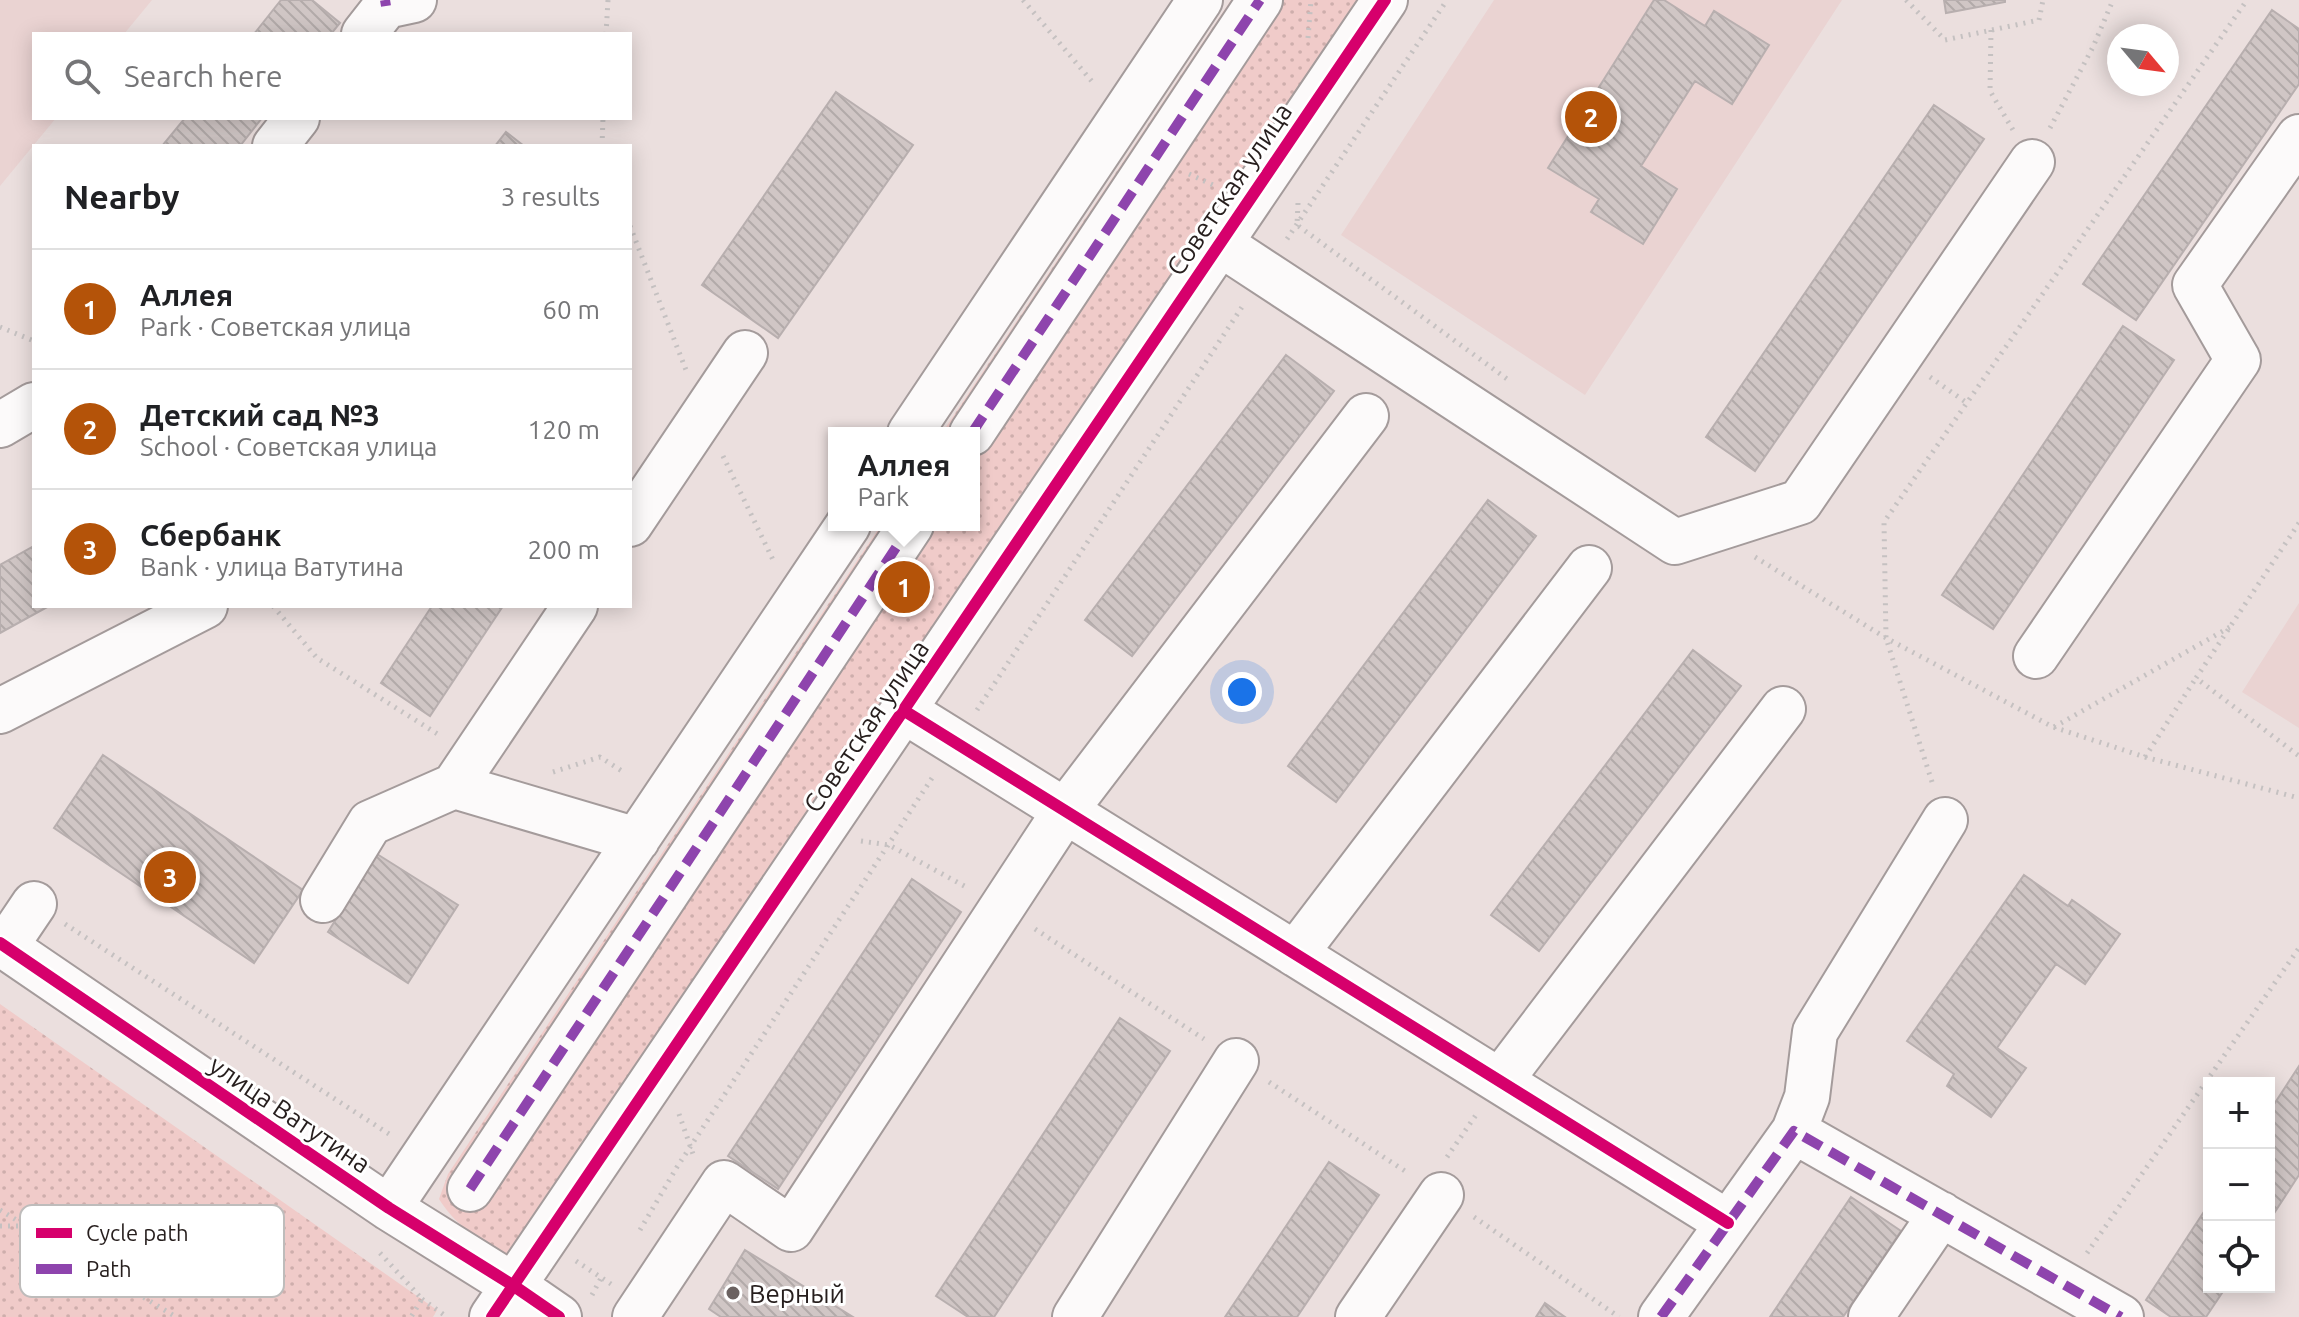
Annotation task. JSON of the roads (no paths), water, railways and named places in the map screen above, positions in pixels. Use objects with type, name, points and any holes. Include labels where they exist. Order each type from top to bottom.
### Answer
[{"type":"street","points":[[366,32],[386,6],[414,0]]},
{"type":"street","points":[[914,427],[1200,0]]},
{"type":"street","points":[[976,427],[1260,0]]},
{"type":"street","name":"Советская улица","points":[[503,1302],[1385,0]]},
{"type":"street","points":[[277,144],[295,120]]},
{"type":"street","points":[[2036,656],[2238,360],[2195,285],[2299,137]]},
{"type":"street","points":[[1219,243],[1675,542],[1800,502],[2032,162]]},
{"type":"street","points":[[632,521],[745,353]]},
{"type":"street","points":[[0,425],[32,406]]},
{"type":"street","points":[[627,1292],[724,1183],[791,1229],[1065,811],[1366,416]]},
{"type":"street","points":[[389,1208],[844,531]]},
{"type":"street","points":[[470,1189],[907,531]]},
{"type":"street","points":[[1295,954],[1589,568]]},
{"type":"street","points":[[0,711],[201,608]]},
{"type":"street","points":[[323,900],[370,823],[464,771],[574,608]]},
{"type":"street","points":[[1500,1081],[1783,709]]},
{"type":"street","points":[[903,710],[1728,1223]]},
{"type":"street","points":[[464,771],[637,840]]},
{"type":"street","points":[[1661,1317],[1794,1131],[1807,1097],[1815,1032],[1945,820]]},
{"type":"street","points":[[2,945],[34,904]]},
{"type":"street","name":"улица Ватутина","points":[[2,945],[389,1208],[503,1302],[559,1317]]},
{"type":"street","points":[[1075,1317],[1236,1061]]},
{"type":"street","points":[[1794,1131],[2121,1317]]},
{"type":"street","points":[[1358,1317],[1434,1190]]},
{"type":"street","points":[[1871,1317],[1941,1214]]},
{"type":"place","name":"Детский сад №3","points":[[1591,117]]},
{"type":"place","name":"Аллея","points":[[904,587]]},
{"type":"place","name":"Сбербанк","points":[[170,877]]},
{"type":"place","name":"Верный","points":[[733,1293]]}]
